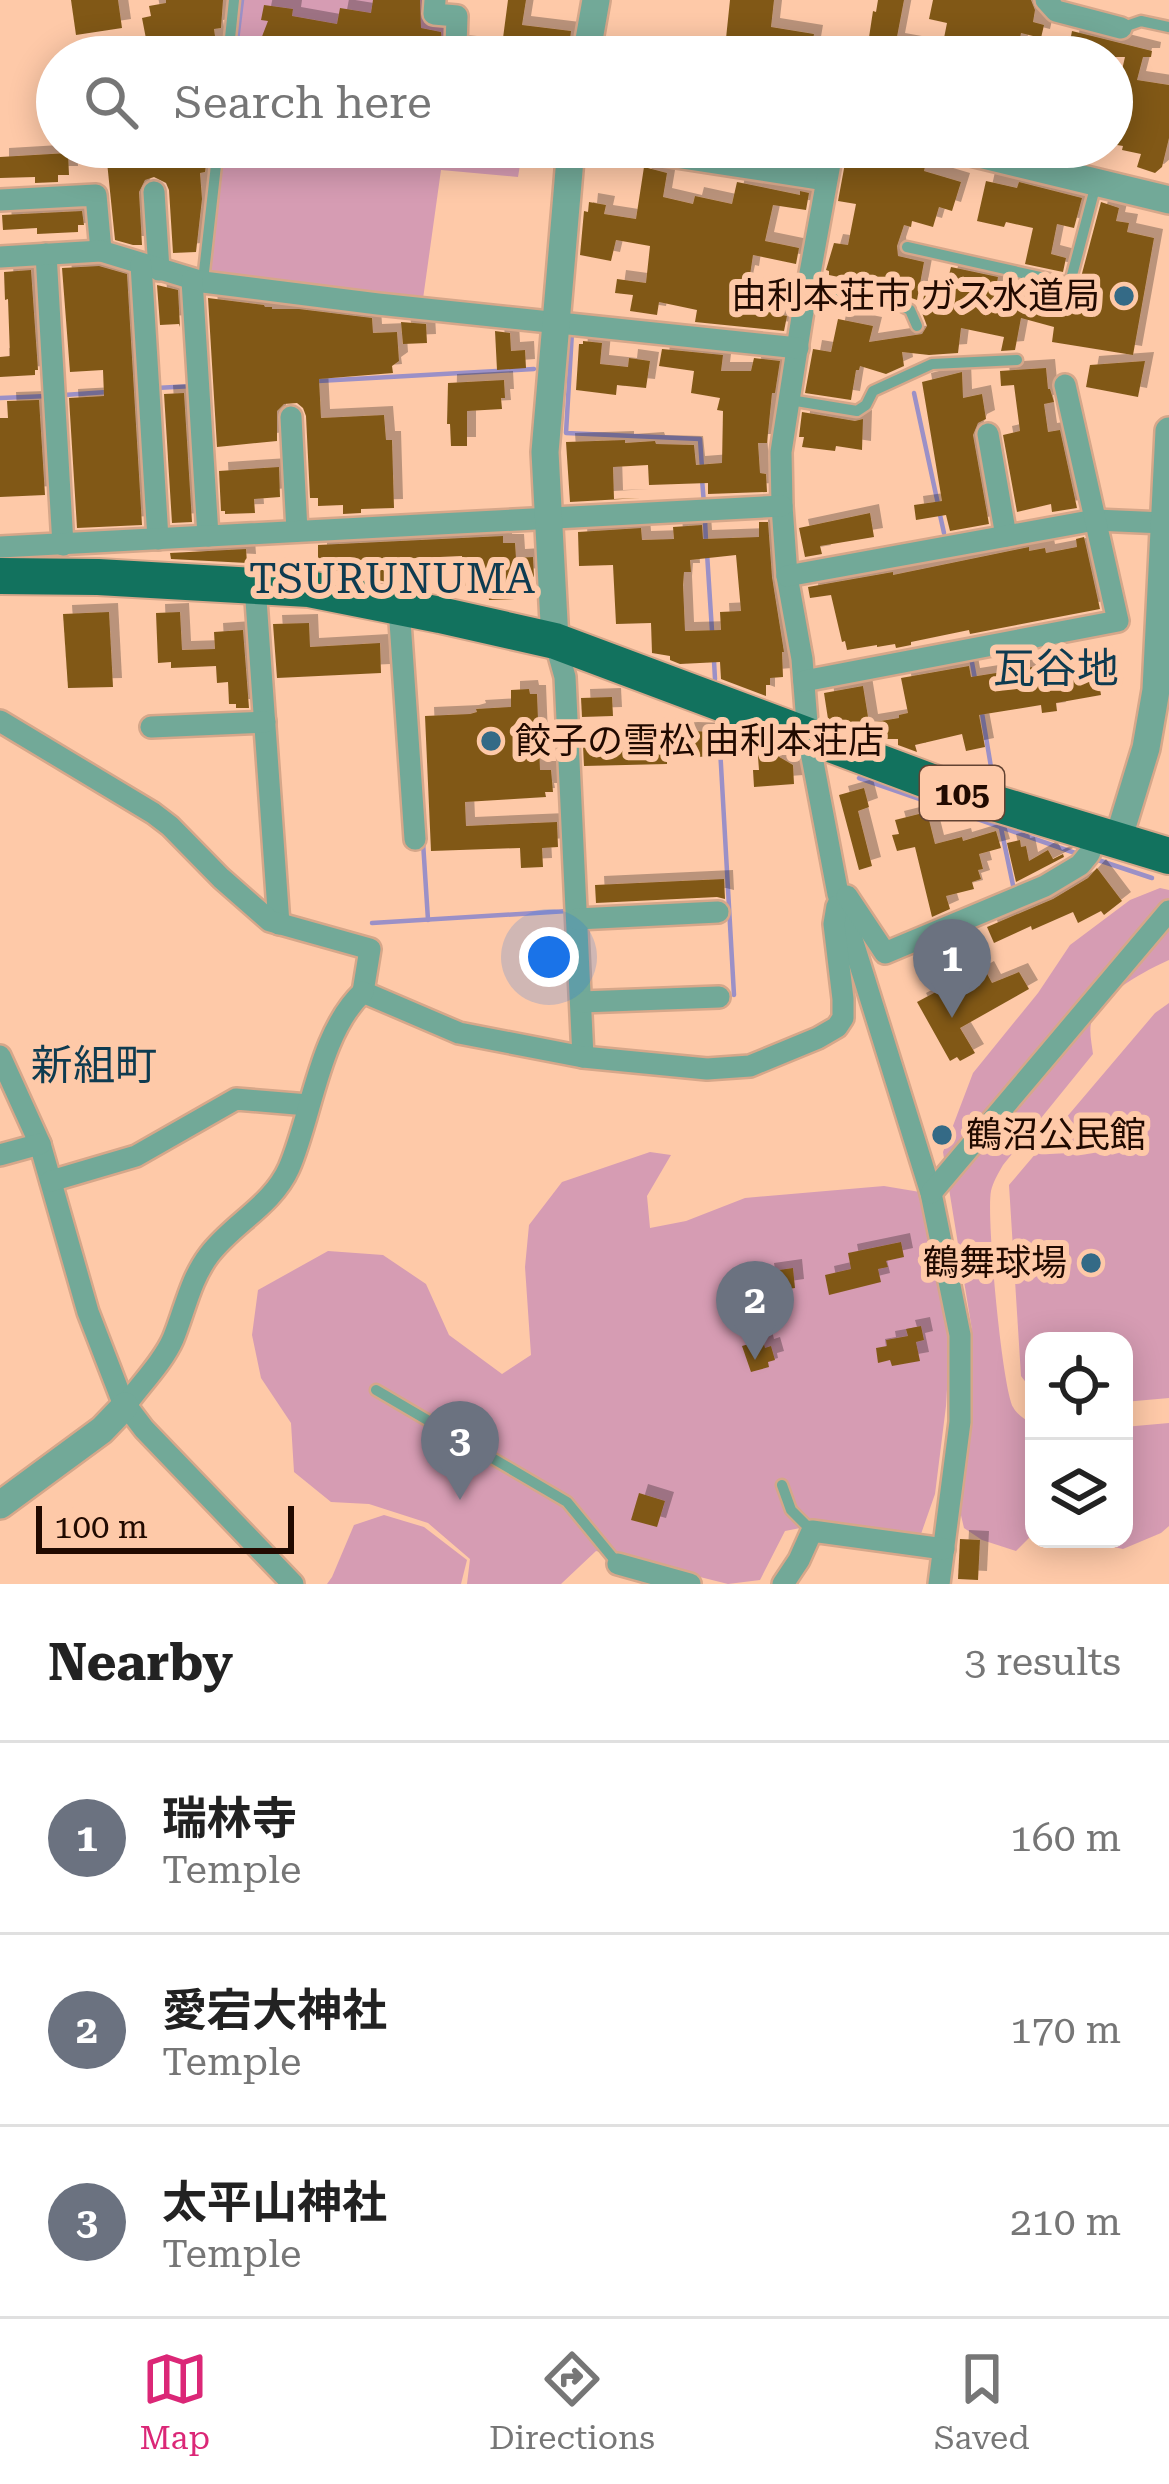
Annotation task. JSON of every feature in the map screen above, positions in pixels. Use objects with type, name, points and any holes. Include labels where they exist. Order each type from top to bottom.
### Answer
[{"type":"highway","name":"105","points":[[0,576],[309,590],[554,641],[1096,848],[1169,856]]},
{"type":"street","points":[[435,0],[434,14],[457,16],[456,36]]},
{"type":"street","points":[[590,36],[596,0]]},
{"type":"street","points":[[1046,0],[1056,11],[1121,28]]},
{"type":"street","points":[[570,168],[545,452],[554,641],[565,677],[583,1058]]},
{"type":"street","points":[[747,168],[826,180]]},
{"type":"street","points":[[829,168],[781,452],[782,506],[808,736],[837,886],[932,1193],[960,1335],[960,1422],[940,1584]]},
{"type":"street","points":[[1040,168],[1169,200]]},
{"type":"street","points":[[154,192],[150,267],[158,539]]},
{"type":"street","points":[[0,200],[96,195],[101,251]]},
{"type":"street","points":[[0,257],[101,251],[197,281],[798,348]]},
{"type":"street","points":[[46,254],[63,545]]},
{"type":"street","points":[[197,281],[208,536]]},
{"type":"street","points":[[804,681],[1118,621],[1065,385]]},
{"type":"street","points":[[291,417],[297,531]]},
{"type":"street","points":[[837,886],[885,953],[1045,886],[1096,848],[1146,748],[1156,690],[1169,431]]},
{"type":"street","points":[[988,434],[1006,536]]},
{"type":"street","points":[[0,548],[782,506]]},
{"type":"street","points":[[788,576],[1096,520],[1164,523]]},
{"type":"street","points":[[255,586],[278,924]]},
{"type":"street","points":[[399,607],[415,839]]},
{"type":"street","points":[[0,721],[153,813],[270,921],[370,949],[363,992],[341,1020],[288,1171],[262,1207],[211,1252],[191,1284],[171,1344],[125,1406],[102,1430],[0,1505]]},
{"type":"street","points":[[151,727],[265,722]]},
{"type":"street","points":[[363,992],[459,1033],[583,1058],[707,1069],[750,1066],[837,1027],[843,1018],[834,924],[837,886]]},
{"type":"street","points":[[577,919],[718,913]]},
{"type":"street","points":[[932,1193],[1168,913]]},
{"type":"street","points":[[581,1002],[719,997]]},
{"type":"street","points":[[0,1056],[40,1144],[88,1312],[125,1406],[292,1584]]},
{"type":"street","points":[[51,1181],[136,1156],[236,1099],[308,1105]]},
{"type":"street","points":[[0,1155],[40,1144]]},
{"type":"street","points":[[783,1584],[812,1531],[944,1549]]},
{"type":"street","points":[[618,1564],[690,1584]]},
{"type":"lane","points":[[230,36],[234,0]]},
{"type":"lane","points":[[1121,28],[1142,21],[1169,27]]},
{"type":"lane","points":[[197,281],[215,168]]},
{"type":"lane","points":[[907,247],[1067,283],[1096,181]]},
{"type":"lane","points":[[807,290],[898,304],[910,310],[917,326]]},
{"type":"lane","points":[[790,400],[856,411],[866,405],[873,391],[932,364],[1018,360]]},
{"type":"lane","points":[[376,1390],[567,1502],[618,1564]]},
{"type":"lane","points":[[782,1485],[791,1510],[812,1531]]},
{"type":"shaded area","points":[[237,0],[429,0],[453,22],[453,36],[233,36]]},
{"type":"shaded area","points":[[216,168],[520,168],[518,177],[441,170],[422,306],[203,276]]},
{"type":"shaded area","points":[[1160,888],[1169,890],[1169,960],[1112,994],[1095,1013],[1090,1034],[1093,1054],[1003,1165],[991,1191],[1000,1336],[1009,1393],[1015,1410],[1025,1419],[1025,1542],[1016,1551],[982,1540],[964,1528],[959,1507],[971,1423],[972,1330],[943,1152],[973,1073],[1070,945],[1130,900]]},
{"type":"shaded area","name":"鶴舞球場","points":[[1169,1003],[1169,1398],[1133,1401],[1133,1332],[1025,1332],[1025,1381],[1009,1185],[1155,1013]]},
{"type":"shaded area","points":[[650,1152],[671,1155],[647,1196],[650,1228],[686,1221],[745,1198],[884,1186],[920,1192],[950,1339],[935,1494],[921,1534],[831,1522],[785,1531],[760,1580],[728,1584],[596,1551],[561,1584],[467,1584],[470,1559],[428,1523],[369,1504],[331,1502],[294,1472],[291,1423],[261,1378],[252,1335],[258,1290],[328,1251],[383,1255],[426,1284],[449,1335],[502,1374],[531,1355],[525,1267],[529,1225],[562,1182]]},
{"type":"shaded area","points":[[1169,1423],[1169,1526],[1133,1545],[1133,1440],[1133,1426]]},
{"type":"shaded area","points":[[384,1515],[424,1527],[467,1560],[461,1584],[327,1584],[354,1525]]},
{"type":"building","points":[[71,0],[118,0],[122,28],[76,35]]},
{"type":"building","points":[[223,0],[221,28],[214,29],[215,36],[145,36],[142,18],[151,16],[149,6]]},
{"type":"building","points":[[373,0],[420,0],[421,28],[441,36],[262,36],[268,21],[261,20],[264,5],[337,24],[340,8],[371,13]]},
{"type":"building","points":[[508,0],[526,0],[522,25],[571,31],[570,36],[503,36]]},
{"type":"building","points":[[730,0],[774,0],[771,27],[814,34],[814,36],[726,36]]},
{"type":"building","points":[[878,0],[904,0],[897,36],[869,36]]},
{"type":"building","points":[[933,0],[1031,0],[1033,22],[1044,25],[1041,36],[944,36],[947,23],[929,19]]},
{"type":"building","points":[[1133,46],[1152,51],[1151,57],[1143,57],[1137,80],[1169,85],[1169,138],[1162,167],[1155,173],[1137,167],[1141,154],[1133,152]]},
{"type":"building","points":[[36,155],[36,168],[69,168],[69,175],[58,175],[58,182],[35,183],[35,177],[0,178],[0,157]]},
{"type":"building","points":[[108,168],[206,168],[200,173],[196,252],[173,253],[169,190],[154,177],[145,180],[139,192],[142,245],[115,240]]},
{"type":"building","points":[[644,168],[667,173],[663,197],[693,204],[695,196],[732,204],[737,182],[809,193],[806,210],[773,205],[765,241],[799,248],[796,264],[753,255],[739,306],[787,316],[784,331],[695,322],[697,310],[659,302],[657,315],[630,311],[633,295],[615,293],[617,279],[646,283],[650,246],[616,240],[611,261],[580,255],[589,202],[606,205],[604,214],[636,219]]},
{"type":"building","points":[[844,168],[925,168],[961,182],[952,211],[939,207],[933,227],[912,221],[911,227],[904,225],[898,256],[924,262],[917,300],[847,285],[848,279],[829,275],[826,270],[834,243],[848,245],[856,204],[838,201]]},
{"type":"building","points":[[986,181],[1017,188],[1019,182],[1082,198],[1074,228],[1057,224],[1051,254],[1066,258],[1063,272],[1025,264],[1033,228],[977,221]]},
{"type":"building","points":[[1101,202],[1119,208],[1116,221],[1129,223],[1127,232],[1154,238],[1133,355],[1052,342],[1054,327],[1021,318],[1015,350],[1001,351],[1004,337],[961,328],[958,353],[902,352],[904,366],[886,374],[860,366],[851,400],[805,393],[813,349],[831,352],[838,319],[873,326],[869,342],[922,334],[927,326],[921,310],[925,291],[944,295],[951,267],[998,277],[994,299],[1031,306],[1035,286],[1073,291],[1080,281]]},
{"type":"building","points":[[82,211],[84,225],[78,225],[78,232],[3,230],[2,215]]},
{"type":"building","points":[[99,266],[127,274],[142,525],[77,528],[69,398],[104,396],[103,370],[70,372],[62,268]]},
{"type":"building","points":[[31,270],[38,370],[35,375],[0,377],[0,357],[10,356],[4,272]]},
{"type":"building","points":[[157,285],[178,290],[180,327],[160,325]]},
{"type":"building","points":[[208,298],[372,318],[373,333],[397,332],[399,361],[392,366],[393,373],[319,379],[321,418],[384,415],[386,440],[392,440],[394,508],[343,514],[343,505],[318,506],[318,498],[310,498],[306,416],[297,403],[284,404],[277,411],[277,441],[217,447]]},
{"type":"building","points":[[401,322],[426,324],[427,343],[403,344]]},
{"type":"building","points":[[495,331],[510,333],[511,351],[525,350],[526,368],[497,370]]},
{"type":"building","points":[[583,341],[602,343],[600,364],[628,367],[629,358],[650,361],[646,388],[617,385],[616,395],[576,390]]},
{"type":"building","points":[[662,349],[723,355],[721,371],[751,371],[754,358],[780,361],[767,443],[758,443],[767,492],[708,494],[708,483],[649,485],[648,465],[613,467],[614,499],[640,498],[570,502],[566,442],[694,445],[696,465],[722,463],[720,398],[691,393],[694,371],[659,366]]},
{"type":"building","points":[[1145,361],[1138,397],[1086,387],[1090,365]]},
{"type":"building","points":[[1046,368],[1054,402],[1044,404],[1048,432],[1060,430],[1077,508],[1052,512],[1051,504],[1017,512],[1003,435],[1020,431],[1014,385],[1001,386],[1000,371]]},
{"type":"building","points":[[962,372],[963,398],[982,394],[986,419],[978,423],[973,435],[989,524],[950,531],[946,515],[916,520],[914,505],[942,501],[922,382]]},
{"type":"building","points":[[504,380],[502,409],[467,411],[467,446],[451,446],[448,383]]},
{"type":"building","points":[[184,393],[192,522],[172,523],[164,394]]},
{"type":"building","points":[[39,400],[45,495],[0,497],[0,418],[8,418],[7,401]]},
{"type":"building","points":[[802,412],[863,419],[862,450],[802,447]]},
{"type":"building","points":[[279,467],[280,497],[254,499],[255,513],[221,511],[219,471]]},
{"type":"building","points":[[870,513],[874,537],[820,546],[822,554],[805,557],[799,528]]},
{"type":"building","points":[[759,522],[768,522],[784,652],[783,677],[770,678],[766,696],[721,679],[720,662],[680,664],[670,656],[652,653],[651,623],[616,624],[613,565],[579,566],[578,532],[641,528],[642,540],[674,539],[673,527],[702,525],[703,539],[759,537]],"holes":[[[736,555],[741,611],[720,612],[721,630],[685,631],[683,585],[684,572],[691,572],[690,560]]]},
{"type":"building","points":[[503,536],[503,543],[515,543],[516,558],[533,557],[534,577],[514,578],[515,599],[489,600],[488,589],[464,590],[462,556],[395,559],[397,584],[318,568],[318,545]]},
{"type":"building","points":[[1084,537],[1100,609],[970,634],[969,630],[896,648],[895,644],[847,650],[831,595],[810,598],[808,587],[1029,547],[1029,551],[1045,548],[1046,553],[1077,547],[1076,539]]},
{"type":"building","points":[[246,549],[247,563],[171,559],[170,553]]},
{"type":"building","points":[[109,612],[113,687],[68,688],[63,614]]},
{"type":"building","points":[[180,612],[182,650],[215,649],[214,632],[243,630],[249,708],[229,704],[228,682],[217,683],[216,666],[171,668],[171,662],[158,663],[156,613]]},
{"type":"building","points":[[309,623],[310,647],[380,643],[381,673],[277,678],[273,624]]},
{"type":"building","points":[[1095,657],[1101,695],[1056,703],[1057,711],[1042,713],[1041,705],[979,715],[985,747],[966,751],[962,734],[915,745],[917,752],[898,745],[898,739],[881,739],[847,726],[846,720],[828,719],[824,693],[863,686],[869,723],[908,713],[901,678],[969,666],[971,677]]},
{"type":"building","points":[[529,689],[530,694],[537,694],[540,770],[551,770],[553,792],[545,792],[546,797],[465,802],[466,826],[557,822],[558,847],[542,848],[543,867],[521,868],[520,848],[431,851],[425,716],[511,707],[511,690]]},
{"type":"building","points":[[612,697],[613,716],[582,717],[581,698]]},
{"type":"building","points":[[715,732],[714,757],[667,756],[667,764],[584,766],[583,746],[632,744],[632,735]]},
{"type":"building","points":[[757,744],[793,765],[794,784],[754,787],[753,770],[759,770]]},
{"type":"building","points":[[864,788],[869,807],[858,811],[872,866],[859,870],[839,795]]},
{"type":"building","points":[[927,812],[935,844],[996,831],[1001,848],[979,854],[983,869],[978,870],[981,879],[972,882],[974,889],[946,896],[950,909],[932,917],[915,847],[897,851],[892,835],[899,834],[895,820]]},
{"type":"building","points":[[1020,840],[1029,861],[1048,850],[1053,859],[1064,857],[1016,882],[1007,843]]},
{"type":"building","points":[[1097,868],[1122,901],[1104,915],[1101,911],[1078,923],[1073,912],[994,943],[987,927],[1053,899]]},
{"type":"building","points":[[724,879],[725,899],[596,903],[595,885]]},
{"type":"building","points":[[951,942],[971,978],[985,970],[992,983],[1019,972],[1029,989],[960,1028],[975,1053],[960,1061],[957,1057],[950,1061],[917,1002],[947,986],[931,950]]},
{"type":"building","points":[[901,1242],[904,1257],[886,1261],[888,1267],[878,1269],[881,1282],[829,1295],[825,1275],[851,1269],[848,1253]]},
{"type":"building","points":[[793,1268],[795,1288],[768,1292],[765,1272]]},
{"type":"building","points":[[921,1326],[924,1340],[916,1342],[920,1361],[892,1366],[890,1360],[878,1363],[876,1348],[887,1346],[886,1340],[908,1336],[906,1329]]},
{"type":"building","points":[[763,1340],[765,1348],[771,1346],[775,1360],[751,1372],[742,1346]]},
{"type":"building","points":[[639,1493],[665,1501],[657,1527],[631,1520]]},
{"type":"building","points":[[960,1539],[980,1540],[978,1580],[958,1579]]},
{"type":"waterway","points":[[238,36],[242,0]]},
{"type":"waterway","points":[[572,332],[566,433],[700,439],[702,468]]},
{"type":"waterway","points":[[318,381],[534,369]]},
{"type":"waterway","points":[[156,388],[193,386]]},
{"type":"waterway","points":[[64,395],[107,392]]},
{"type":"waterway","points":[[914,393],[938,504]]},
{"type":"waterway","points":[[0,398],[48,396]]},
{"type":"waterway","points":[[702,479],[704,504]]},
{"type":"waterway","points":[[940,515],[944,533]]},
{"type":"waterway","points":[[705,520],[706,541]]},
{"type":"waterway","points":[[707,553],[712,631]]},
{"type":"waterway","points":[[971,657],[975,679]]},
{"type":"waterway","points":[[714,661],[715,679]]},
{"type":"waterway","points":[[982,713],[993,779]]},
{"type":"waterway","points":[[719,730],[734,995]]},
{"type":"waterway","points":[[859,778],[1078,854]]},
{"type":"waterway","points":[[1001,828],[1014,890]]},
{"type":"waterway","points":[[423,842],[428,920]]},
{"type":"waterway","points":[[1095,859],[1152,878]]},
{"type":"waterway","points":[[372,923],[568,911]]},
{"type":"place","name":"由利本荘市 ガス水道局","points":[[1124,296]]},
{"type":"place","name":"餃子の雪松 由利本荘店","points":[[491,741]]},
{"type":"place","name":"瑞林寺","points":[[952,1018]]},
{"type":"place","name":"鶴沼公民館","points":[[942,1135]]},
{"type":"place","name":"鶴舞球場","points":[[1091,1263]]},
{"type":"place","name":"愛宕大神社","points":[[755,1360]]},
{"type":"place","name":"太平山神社","points":[[460,1500]]},
{"type":"district","name":"TSURUNUMA","points":[[392,578]]},
{"type":"district","name":"瓦谷地","points":[[1056,668]]},
{"type":"district","name":"新組町","points":[[94,1065]]}]
